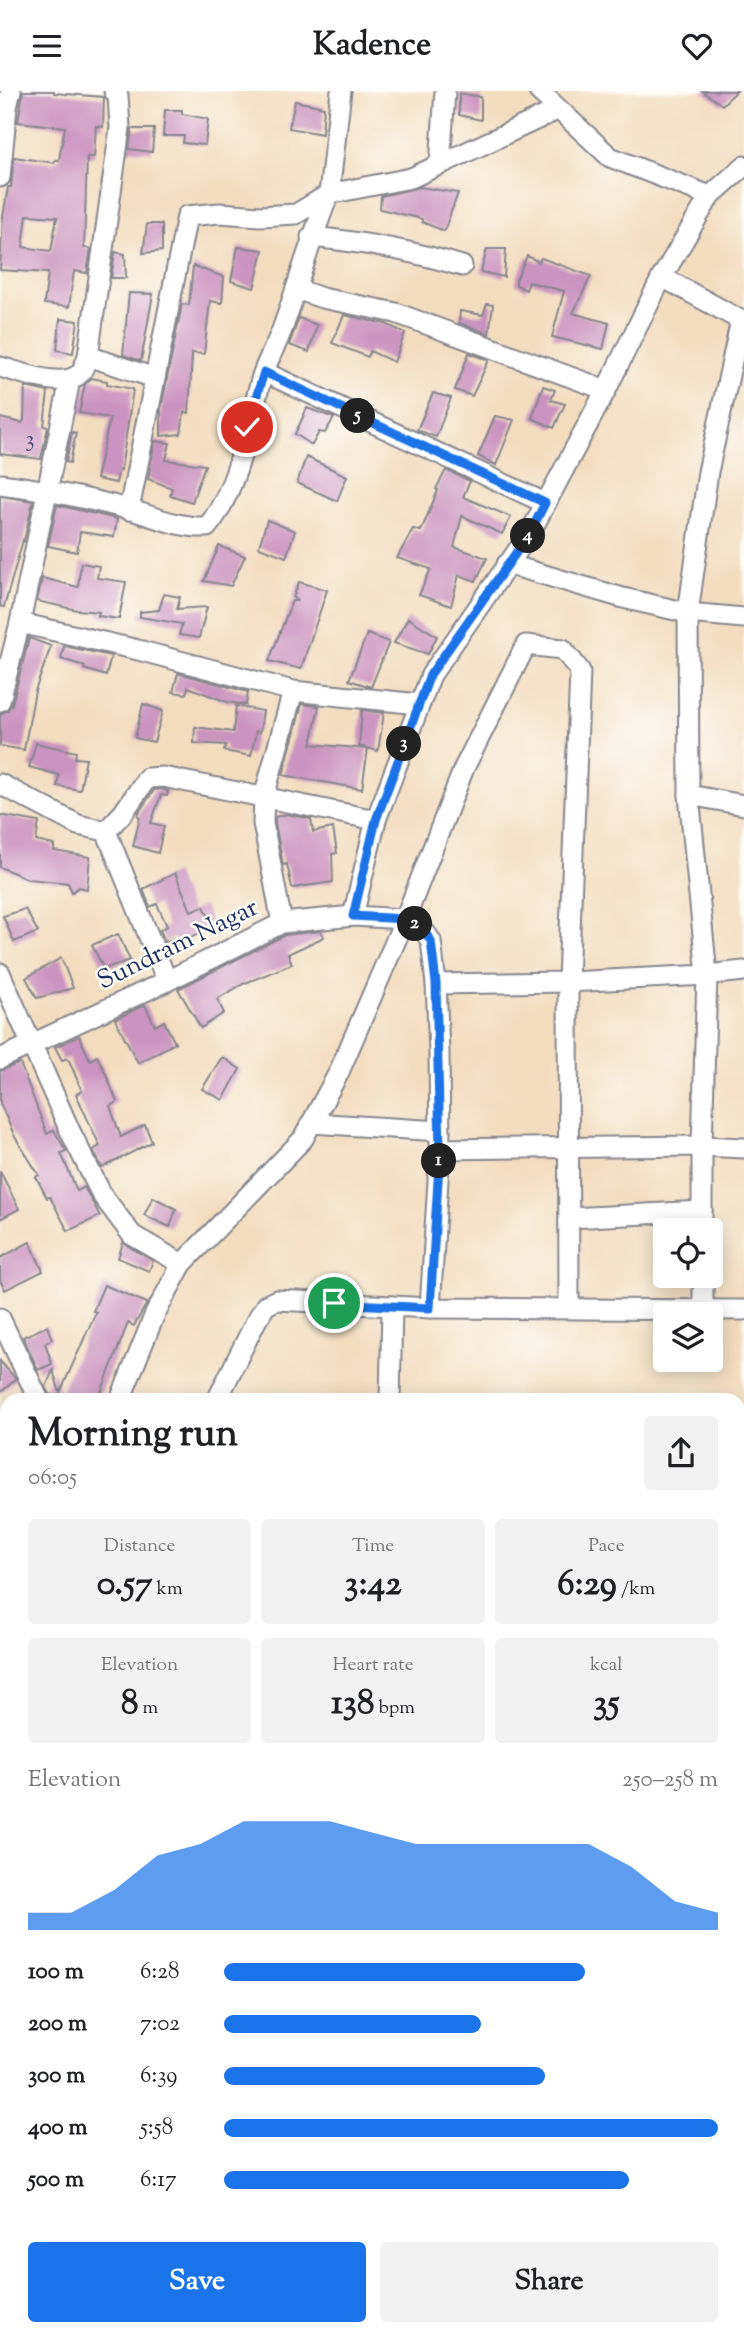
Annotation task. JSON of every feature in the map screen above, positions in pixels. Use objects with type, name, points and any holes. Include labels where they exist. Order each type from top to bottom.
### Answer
[{"type":"street","points":[[0,177],[11,91]]},
{"type":"street","points":[[0,367],[55,381],[70,380],[81,372],[88,356],[120,128],[118,95],[114,91]]},
{"type":"street","points":[[0,484],[49,490],[187,527],[207,527],[220,512],[231,483],[264,372],[276,347],[311,237],[329,194],[341,91]]},
{"type":"street","points":[[440,165],[445,91]]},
{"type":"street","points":[[539,91],[610,157],[710,196]]},
{"type":"street","points":[[129,510],[187,216],[220,213],[260,216],[296,214],[329,194],[411,179],[557,110]]},
{"type":"street","points":[[353,916],[376,820],[430,675],[530,533],[607,390],[662,277],[710,196],[744,166]]},
{"type":"street","points":[[311,237],[352,241],[427,255],[462,266]]},
{"type":"street","points":[[662,277],[743,321],[708,472],[688,614],[689,795],[707,975],[702,1218]]},
{"type":"street","points":[[296,289],[322,298],[396,313],[607,390]]},
{"type":"street","points":[[88,356],[155,378]]},
{"type":"street","points":[[264,372],[545,503]]},
{"type":"street","points":[[0,701],[20,624],[70,380]]},
{"type":"street","points":[[507,565],[688,614],[744,618]]},
{"type":"street","points":[[20,624],[138,650],[293,691],[419,704]]},
{"type":"street","points":[[123,1393],[155,1314],[182,1264],[303,1139],[338,1072],[405,919],[464,768],[526,645],[563,649],[580,671],[568,982],[569,1308]]},
{"type":"street","points":[[282,923],[264,823],[264,797],[293,691]]},
{"type":"street","points":[[106,831],[123,813],[147,778],[163,777],[376,820]]},
{"type":"street","points":[[0,783],[78,825],[106,831]]},
{"type":"street","points":[[689,795],[744,805]]},
{"type":"street","points":[[106,831],[167,981]]},
{"type":"street","name":"Sundram Nagar","points":[[0,1059],[167,981],[282,923],[353,916],[405,919]]},
{"type":"street","points":[[405,919],[422,928],[431,941],[436,983],[440,1140],[430,1308]]},
{"type":"street","points":[[436,983],[568,982],[744,971]]},
{"type":"street","points":[[0,973],[102,1195],[132,1235],[182,1264]]},
{"type":"street","points":[[311,1123],[440,1140],[570,1147],[744,1148]]},
{"type":"street","points":[[570,1218],[653,1220]]},
{"type":"street","points":[[220,1393],[256,1321],[267,1305],[277,1300],[430,1308],[653,1309]]},
{"type":"street","points":[[390,1393],[392,1306]]},
{"type":"street","points":[[723,1310],[744,1310]]},
{"type":"street","points":[[0,1318],[36,1393]]},
{"type":"building","points":[[23,91],[54,91],[104,97],[103,127],[96,126],[94,157],[87,157],[84,248],[91,249],[87,273],[74,271],[69,307],[44,304],[48,273],[0,270],[3,217],[8,187],[11,187],[14,157],[54,163],[59,160],[65,127],[18,122]],"holes":[[[27,215],[57,217],[51,251],[23,247]]]},
{"type":"building","points":[[702,91],[737,91],[722,105]]},
{"type":"building","points":[[459,93],[481,97],[481,120],[459,115]]},
{"type":"building","points":[[295,101],[324,107],[322,134],[289,128]]},
{"type":"building","points":[[165,110],[182,110],[182,114],[208,119],[205,145],[183,143],[184,136],[163,136]]},
{"type":"building","points":[[132,129],[154,129],[152,152],[129,149]]},
{"type":"building","points":[[420,187],[458,193],[444,231],[422,222],[422,219],[380,209],[381,196]]},
{"type":"building","points":[[147,224],[162,224],[162,251],[143,253]]},
{"type":"building","points":[[238,247],[263,250],[254,288],[231,281]]},
{"type":"building","points":[[487,249],[506,249],[504,277],[481,272]]},
{"type":"building","points":[[115,252],[125,254],[126,278],[111,278]]},
{"type":"building","points":[[527,256],[539,262],[541,258],[591,276],[573,313],[609,323],[603,349],[552,337],[564,291],[529,282],[526,290],[516,285]]},
{"type":"building","points":[[193,266],[224,277],[222,303],[210,301],[204,354],[192,353],[189,413],[184,412],[181,434],[161,436],[161,409],[182,304],[189,305]]},
{"type":"building","points":[[129,293],[153,294],[141,361],[123,355]]},
{"type":"building","points":[[487,304],[493,305],[489,334],[459,323],[460,311],[483,315]]},
{"type":"building","points":[[344,315],[386,324],[405,333],[394,362],[370,351],[368,357],[332,343]]},
{"type":"building","points":[[299,318],[317,325],[309,352],[289,345]]},
{"type":"building","points":[[60,319],[78,321],[73,353],[57,350]]},
{"type":"building","points":[[469,353],[489,360],[472,396],[455,390]]},
{"type":"building","points":[[91,378],[133,389],[121,470],[119,469],[116,483],[96,479],[110,418],[79,413],[85,384]]},
{"type":"building","points":[[543,386],[555,390],[551,400],[565,404],[554,428],[532,418]]},
{"type":"building","points":[[25,387],[48,392],[44,426],[48,427],[41,459],[0,454],[0,418],[22,423]]},
{"type":"building","points":[[433,393],[451,398],[436,437],[417,430]]},
{"type":"building","points":[[307,408],[334,418],[325,433],[319,432],[312,445],[295,434]]},
{"type":"building","points":[[495,416],[514,420],[496,465],[478,456]]},
{"type":"building","points":[[72,432],[76,433],[70,463],[66,462]]},
{"type":"building","points":[[155,441],[170,443],[166,460],[205,465],[192,502],[170,495],[172,488],[148,479]]},
{"type":"building","points":[[306,457],[347,476],[337,501],[297,483]]},
{"type":"building","points":[[446,470],[470,481],[463,497],[511,517],[502,534],[462,516],[454,547],[487,558],[476,581],[459,575],[451,606],[419,595],[431,569],[397,558],[413,529],[421,531]]},
{"type":"building","points":[[0,496],[33,501],[4,607],[0,606]]},
{"type":"building","points":[[57,505],[117,519],[114,537],[80,532],[77,552],[48,546]]},
{"type":"building","points":[[267,520],[295,531],[286,557],[259,547]]},
{"type":"building","points":[[219,546],[245,556],[231,586],[204,581]]},
{"type":"building","points":[[81,563],[99,566],[97,578],[126,582],[119,619],[98,616],[99,612],[37,601],[42,578],[78,587]]},
{"type":"building","points":[[299,582],[327,590],[301,669],[269,661],[292,601],[297,601],[293,598]]},
{"type":"building","points":[[164,594],[180,597],[177,609],[207,607],[199,638],[179,635],[182,624],[140,617],[140,612],[159,610]]},
{"type":"building","points":[[408,618],[437,636],[428,654],[394,643]]},
{"type":"building","points":[[367,634],[389,642],[371,687],[349,680]]},
{"type":"building","points":[[29,638],[51,646],[35,691],[24,750],[0,746],[0,714],[12,704]]},
{"type":"building","points":[[64,646],[111,656],[106,676],[61,659]]},
{"type":"building","points":[[178,673],[248,692],[246,705],[227,702],[188,687],[186,694],[173,692]]},
{"type":"building","points":[[143,704],[163,711],[154,742],[135,738]]},
{"type":"building","points":[[302,704],[319,706],[311,744],[368,749],[362,789],[283,775]]},
{"type":"building","points":[[236,706],[263,711],[260,732],[256,731],[251,756],[224,751],[226,745],[194,743],[195,727],[233,732]]},
{"type":"building","points":[[362,710],[384,713],[378,751],[359,746]]},
{"type":"building","points":[[36,743],[76,752],[75,758],[86,759],[80,790],[57,786],[59,775],[29,767]]},
{"type":"building","points":[[154,790],[168,791],[167,796],[161,795],[151,823],[164,826],[158,853],[133,846],[139,812]]},
{"type":"building","points":[[287,814],[311,819],[313,832],[333,828],[337,853],[332,854],[333,882],[292,888],[287,864],[283,865],[275,822],[275,817]]},
{"type":"building","points":[[0,815],[39,822],[36,841],[54,845],[54,851],[90,857],[87,889],[79,887],[72,892],[68,883],[28,879],[0,867]]},
{"type":"building","points":[[175,873],[191,911],[204,906],[213,927],[177,944],[174,938],[165,942],[160,930],[167,926],[157,904],[150,907],[143,889]]},
{"type":"building","points":[[25,909],[38,932],[14,942],[3,916]]},
{"type":"building","points":[[321,931],[324,937],[288,954],[292,964],[243,984],[217,999],[224,1013],[201,1028],[178,989],[285,935]]},
{"type":"building","points":[[118,934],[130,960],[104,969],[92,945]]},
{"type":"building","points":[[61,958],[73,988],[37,998],[26,978]]},
{"type":"building","points":[[145,1005],[155,1026],[164,1021],[175,1043],[138,1063],[115,1019]]},
{"type":"building","points":[[79,1036],[90,1060],[97,1056],[106,1074],[117,1102],[110,1106],[121,1137],[145,1125],[152,1142],[102,1168],[93,1150],[100,1146],[76,1094],[82,1091],[68,1058],[62,1060],[55,1047]]},
{"type":"building","points":[[222,1057],[240,1069],[223,1100],[202,1089]]},
{"type":"building","points":[[20,1063],[47,1134],[54,1130],[66,1151],[61,1153],[77,1191],[84,1187],[100,1216],[68,1231],[50,1197],[47,1198],[36,1177],[39,1175],[15,1137],[0,1103],[0,1071]]},
{"type":"building","points":[[0,1171],[19,1209],[0,1219]]},
{"type":"building","points":[[153,1197],[176,1209],[170,1227],[144,1215]]},
{"type":"building","points":[[30,1242],[43,1271],[5,1290],[0,1280],[0,1258]]},
{"type":"building","points":[[123,1243],[153,1261],[149,1271],[118,1258]]},
{"type":"building","points":[[104,1285],[147,1303],[134,1326],[128,1323],[101,1393],[60,1393],[96,1312],[93,1311]]},
{"type":"building","points":[[47,1326],[52,1339],[45,1343],[52,1364],[38,1370],[23,1337]]},
{"type":"building","points":[[0,1361],[16,1379],[0,1393]]},
{"type":"building","points":[[53,1370],[60,1393],[49,1393],[46,1387]]},
{"type":"route","points":[[247,427],[264,372],[545,503],[530,533],[430,675],[376,820],[353,916],[405,919],[422,928],[431,941],[439,1052],[440,1149],[430,1308],[334,1303]]}]
